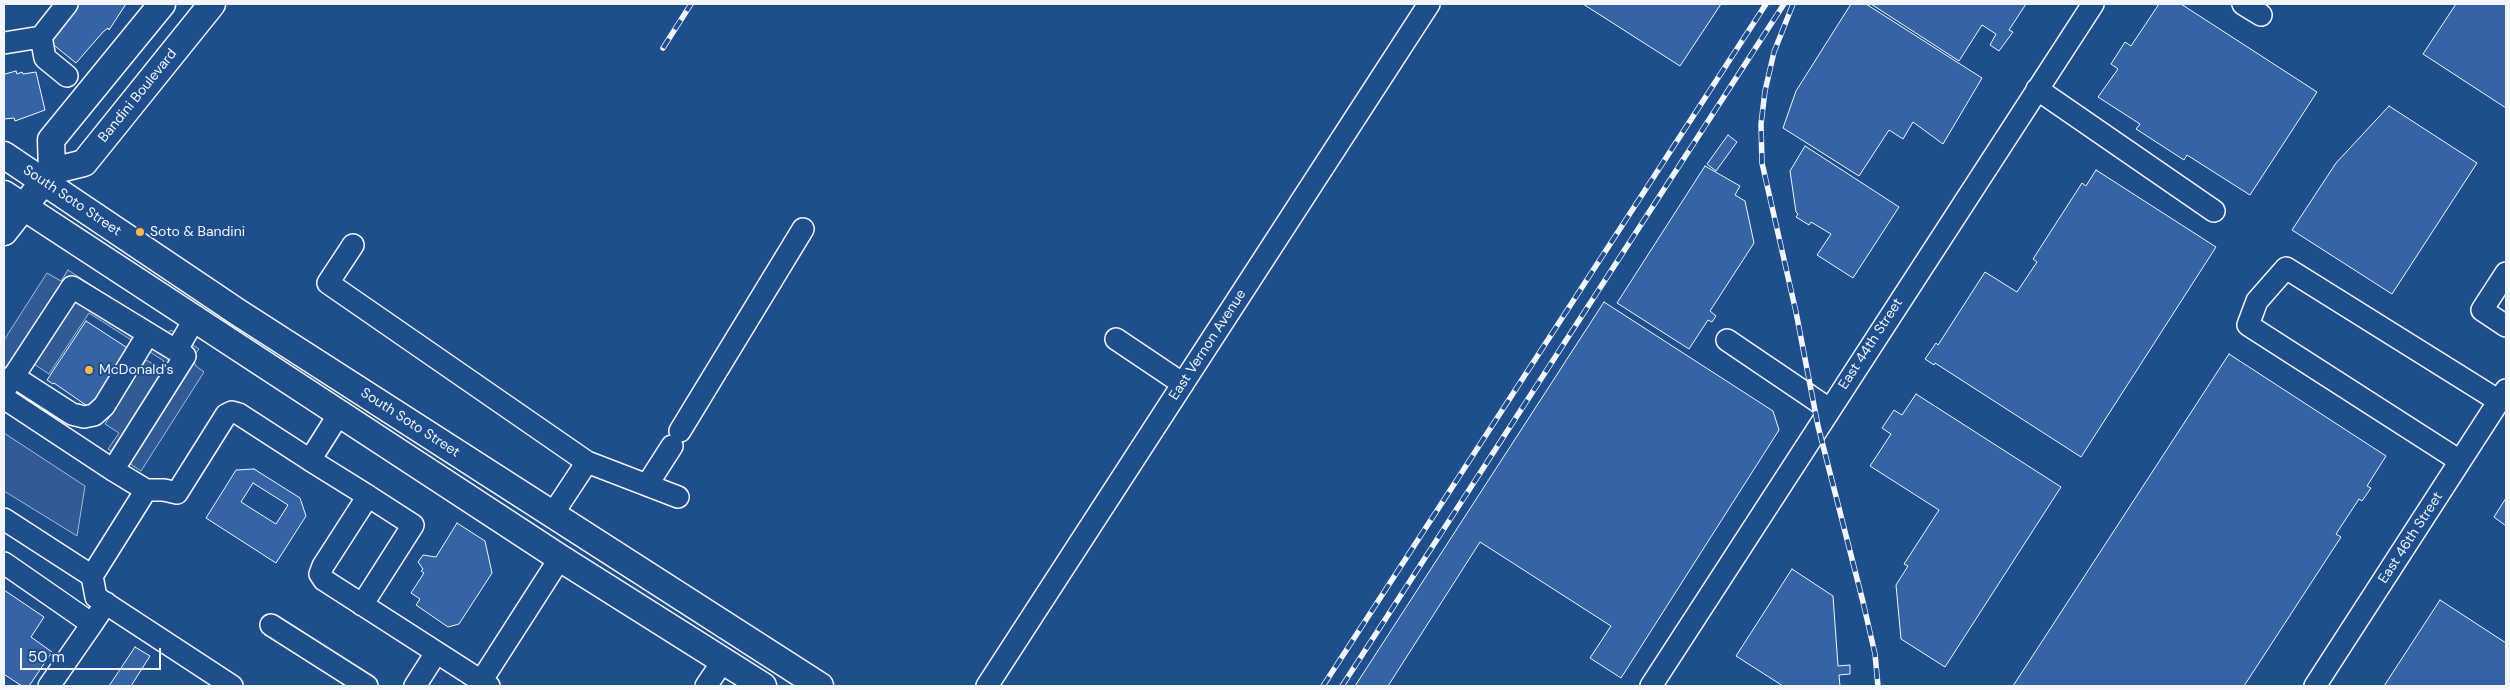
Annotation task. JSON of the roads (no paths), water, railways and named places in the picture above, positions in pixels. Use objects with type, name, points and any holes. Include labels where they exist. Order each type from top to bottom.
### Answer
[{"type":"main road","points":[[4,232],[31,189],[51,140],[162,4]]},
{"type":"main road","name":"Bandini Boulevard","points":[[31,189],[84,163],[212,4]]},
{"type":"main road","name":"South Soto Street","points":[[4,155],[31,189],[194,320],[560,558],[763,686]]},
{"type":"main road","name":"South Soto Street","points":[[31,189],[211,295],[820,686]]},
{"type":"main road","points":[[560,558],[579,531]]},
{"type":"street","points":[[4,43],[41,37],[67,4]]},
{"type":"street","name":"East Vernon Avenue","points":[[987,686],[1429,4]]},
{"type":"street","name":"East 44th Street","points":[[1651,686],[2093,4]]},
{"type":"street","points":[[41,37],[45,58],[68,76]]},
{"type":"street","points":[[2038,89],[2214,211]]},
{"type":"street","points":[[647,485],[803,229]]},
{"type":"street","points":[[353,245],[328,283],[587,462],[678,497]]},
{"type":"street","points":[[2460,461],[2248,325],[2257,301],[2286,268],[2502,396]]},
{"type":"street","points":[[2506,273],[2482,310],[2506,326]]},
{"type":"street","points":[[113,470],[185,356],[72,287],[9,384],[72,414],[84,417],[94,415],[104,406],[148,334]]},
{"type":"street","points":[[176,351],[194,320]]},
{"type":"street","points":[[1116,339],[1183,384]]},
{"type":"street","points":[[1727,340],[1829,409]]},
{"type":"street","name":"East 46th Street","points":[[2315,686],[2502,396]]},
{"type":"street","points":[[4,398],[146,490],[164,490],[177,493],[226,415],[232,412],[239,414],[413,525],[362,605]]},
{"type":"street","points":[[310,460],[339,414]]},
{"type":"street","points":[[552,514],[587,462]]},
{"type":"street","points":[[146,490],[92,576],[96,597],[232,686]]},
{"type":"street","points":[[368,496],[320,574],[324,580],[482,684],[560,558]]},
{"type":"street","points":[[4,520],[92,576]]},
{"type":"street","points":[[4,563],[92,624]]},
{"type":"street","points":[[49,686],[106,604]]},
{"type":"street","points":[[271,625],[367,686]]},
{"type":"street","points":[[415,686],[436,653]]},
{"type":"street","points":[[706,686],[723,661]]},
{"type":"railway","points":[[663,48],[691,4]]},
{"type":"railway","points":[[1323,686],[1766,4]]},
{"type":"railway","points":[[1342,686],[1784,4]]},
{"type":"railway","points":[[1793,4],[1774,52],[1765,91],[1761,124],[1762,163],[1796,312],[1818,426],[1875,654],[1878,686]]},
{"type":"place","name":"Soto & Bandini","points":[[140,232]]},
{"type":"place","name":"McDonald's","points":[[89,370]]}]
